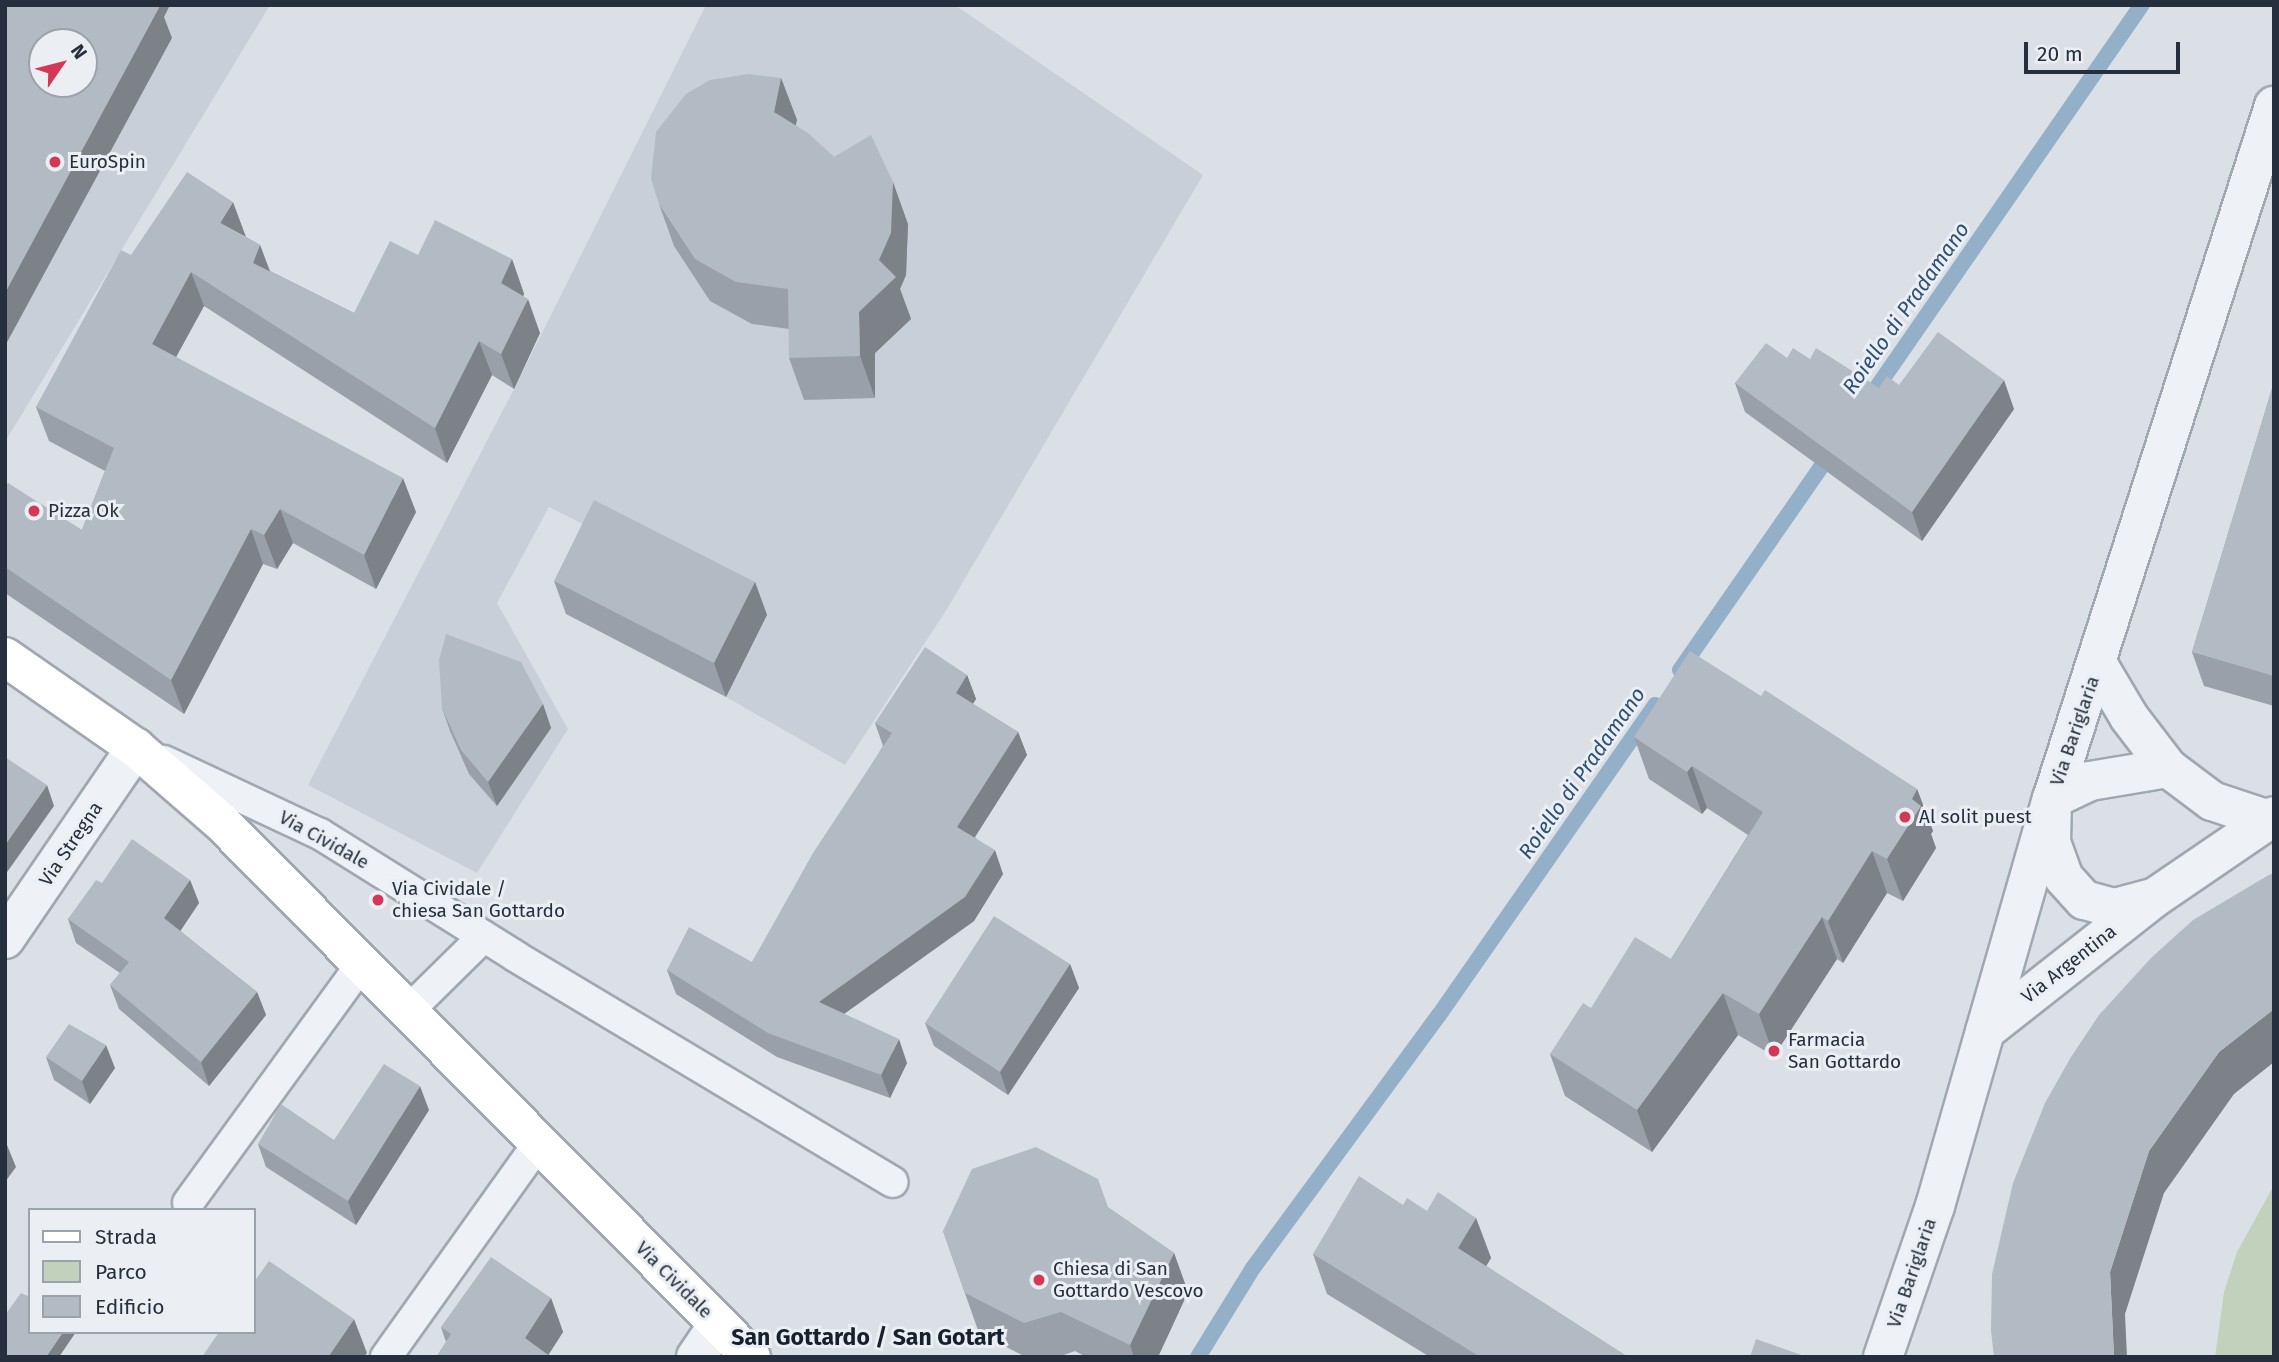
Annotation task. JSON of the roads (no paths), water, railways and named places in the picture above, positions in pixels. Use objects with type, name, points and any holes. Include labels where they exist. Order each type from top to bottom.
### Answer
[{"type":"main road","name":"Via Cividale","points":[[5,657],[135,748],[221,821],[751,1357]]},
{"type":"street","name":"Via Bariglaria","points":[[1883,1357],[1935,1206],[2052,799],[2098,663],[2274,106]]},
{"type":"street","name":"Via Argentina","points":[[2098,663],[2129,717],[2168,768],[2212,801],[2270,817]]},
{"type":"street","name":"Via Stregna","points":[[5,939],[135,748]]},
{"type":"street","points":[[2052,799],[2090,781],[2168,768]]},
{"type":"street","name":"Via Argentina","points":[[2052,799],[2051,844],[2064,878],[2084,900],[2114,908],[2154,898]]},
{"type":"street","name":"Via Argentina","points":[[1985,1031],[2154,898],[2270,817]]},
{"type":"street","points":[[696,1357],[718,1324]]},
{"type":"lane","name":"Via Cividale","points":[[135,748],[320,834],[483,937],[893,1182]]},
{"type":"lane","points":[[407,1012],[483,937]]},
{"type":"lane","points":[[188,1203],[361,964]]},
{"type":"lane","points":[[386,1357],[538,1144]]},
{"type":"waterway","name":"Roiello di Pradamano","points":[[1866,403],[2142,5]]},
{"type":"waterway","name":"Roiello di Pradamano","points":[[1680,670],[1833,450]]},
{"type":"waterway","name":"Roiello di Pradamano","points":[[1198,1357],[1253,1268],[1439,1015],[1655,705]]},
{"type":"place","name":"EuroSpin","points":[[55,162]]},
{"type":"place","name":"Pizza Ok","points":[[34,511]]},
{"type":"place","name":"Al solit puest","points":[[1905,817]]},
{"type":"place","name":"Via Cividale / chiesa San Gottardo","points":[[378,900]]},
{"type":"place","name":"Farmacia San Gottardo","points":[[1774,1051]]},
{"type":"place","name":"Chiesa di San Gottardo Vescovo","points":[[1039,1280]]},
{"type":"district","name":"San Gottardo / San Gotart","points":[[868,1337]]}]
